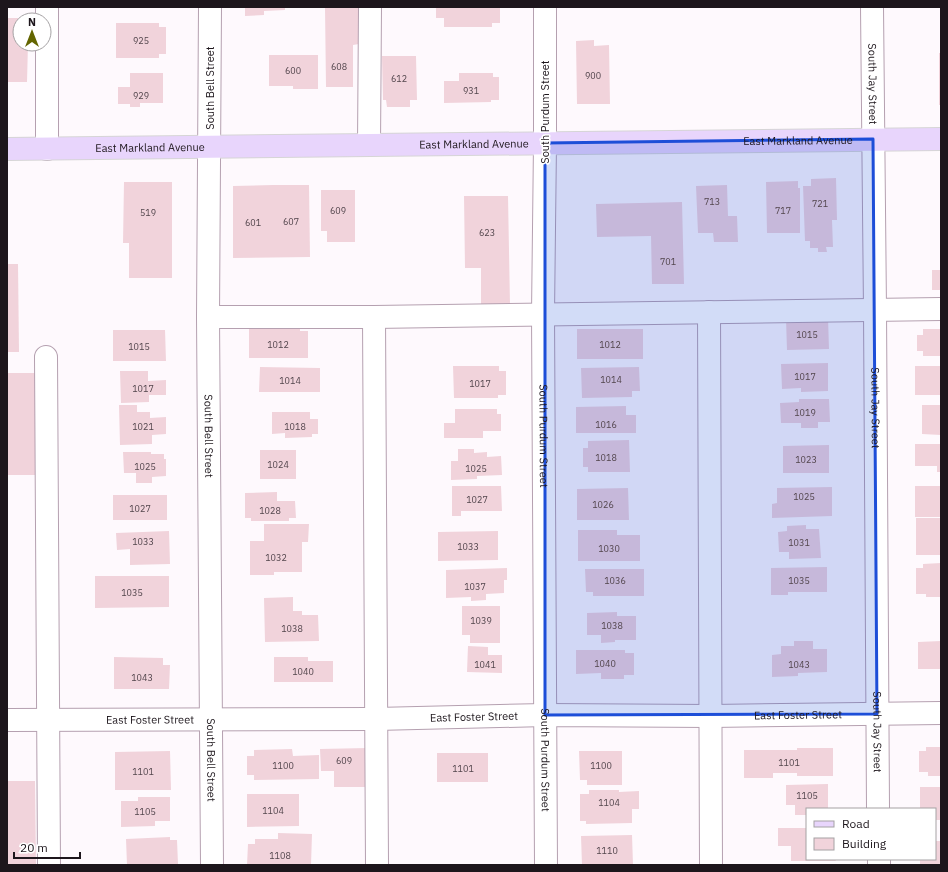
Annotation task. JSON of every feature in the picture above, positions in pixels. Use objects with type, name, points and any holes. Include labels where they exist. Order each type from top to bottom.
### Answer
[{"type":"main road","name":"East Markland Avenue","points":[[7,149],[941,139]]},
{"type":"street","points":[[47,7],[47,148]]},
{"type":"street","name":"South Bell Street","points":[[210,7],[208,317],[212,865]]},
{"type":"street","points":[[369,145],[370,7]]},
{"type":"street","name":"South Purdum Street","points":[[545,7],[543,314],[546,865]]},
{"type":"street","name":"South Jay Street","points":[[872,7],[876,310],[878,808]]},
{"type":"street","points":[[208,317],[374,317],[941,309]]},
{"type":"street","points":[[709,312],[711,865]]},
{"type":"street","points":[[374,317],[377,865]]},
{"type":"street","points":[[46,357],[49,865]]},
{"type":"street","name":"East Foster Street","points":[[7,720],[376,719],[545,715],[711,716],[941,713]]},
{"type":"highlighted area","points":[[873,139],[877,714],[545,715],[545,143]]},
{"type":"building","points":[[245,7],[285,7],[285,10],[264,11],[264,15],[245,16]]},
{"type":"building","points":[[325,7],[358,7],[359,44],[353,45],[353,87],[326,87]]},
{"type":"building","points":[[436,7],[500,7],[500,23],[492,23],[492,27],[444,27],[444,18],[436,18]]},
{"type":"building","points":[[7,18],[12,18],[12,52],[28,52],[27,82],[7,82]]},
{"type":"building","points":[[116,23],[159,23],[159,27],[166,27],[166,54],[159,54],[159,58],[116,58]]},
{"type":"building","points":[[594,40],[594,46],[609,45],[610,104],[577,104],[576,41]]},
{"type":"building","points":[[939,53],[941,53],[941,105],[939,105]]},
{"type":"building","points":[[269,55],[318,55],[318,89],[293,89],[293,86],[269,86]]},
{"type":"building","points":[[382,56],[416,56],[417,100],[410,100],[410,107],[387,107],[386,100],[383,100]]},
{"type":"building","points":[[130,73],[163,73],[163,103],[140,103],[140,107],[130,107],[130,104],[118,104],[118,87],[130,87]]},
{"type":"building","points":[[459,73],[493,73],[493,77],[499,77],[499,100],[491,100],[491,102],[444,103],[444,81],[459,81]]},
{"type":"building","points":[[836,178],[837,220],[832,220],[833,247],[826,247],[827,252],[818,252],[818,248],[810,248],[810,241],[805,241],[803,186],[811,186],[811,179]]},
{"type":"building","points":[[798,181],[798,188],[800,188],[800,233],[767,233],[766,182]]},
{"type":"building","points":[[124,182],[172,182],[172,278],[129,278],[129,243],[123,243]]},
{"type":"building","points":[[309,185],[310,257],[233,258],[233,186]]},
{"type":"building","points":[[727,185],[728,216],[737,216],[738,242],[714,242],[713,233],[698,233],[696,186]]},
{"type":"building","points":[[321,190],[355,190],[355,242],[327,242],[327,231],[321,231]]},
{"type":"building","points":[[464,196],[508,196],[510,305],[481,306],[481,268],[465,268]]},
{"type":"building","points":[[682,202],[684,284],[652,284],[651,236],[597,237],[596,204]]},
{"type":"building","points":[[7,264],[18,264],[19,352],[7,352]]},
{"type":"building","points":[[932,270],[941,270],[941,290],[932,290]]},
{"type":"building","points":[[828,318],[829,349],[787,350],[786,319]]},
{"type":"building","points":[[249,323],[300,324],[300,331],[308,331],[308,358],[249,358]]},
{"type":"building","points":[[577,329],[643,329],[643,359],[577,359]]},
{"type":"building","points":[[923,329],[941,329],[941,356],[923,356],[923,351],[917,351],[917,335],[923,335]]},
{"type":"building","points":[[113,330],[165,330],[166,361],[113,361]]},
{"type":"building","points":[[828,363],[828,391],[801,392],[801,388],[782,389],[781,364]]},
{"type":"building","points":[[453,366],[499,366],[499,371],[506,371],[506,395],[498,395],[498,398],[454,398]]},
{"type":"building","points":[[915,366],[941,366],[941,395],[915,395]]},
{"type":"building","points":[[260,367],[320,368],[320,392],[259,392]]},
{"type":"building","points":[[639,367],[640,391],[632,391],[632,397],[582,398],[581,368]]},
{"type":"building","points":[[120,371],[148,371],[148,381],[166,380],[166,395],[149,395],[149,402],[121,403]]},
{"type":"building","points":[[7,373],[35,373],[37,475],[7,475]]},
{"type":"building","points":[[799,399],[829,399],[830,422],[818,422],[818,428],[801,428],[801,423],[781,423],[780,403],[799,402]]},
{"type":"building","points":[[119,405],[137,405],[137,412],[150,412],[150,418],[166,417],[166,434],[152,435],[152,444],[120,445]]},
{"type":"building","points":[[922,405],[941,405],[941,435],[922,434]]},
{"type":"building","points":[[626,406],[626,415],[636,415],[636,433],[576,433],[576,407]]},
{"type":"building","points":[[455,409],[497,409],[497,414],[501,414],[501,431],[483,431],[483,438],[444,438],[444,423],[455,423]]},
{"type":"building","points":[[272,412],[310,412],[310,419],[318,419],[318,434],[312,434],[312,437],[285,438],[285,433],[272,434]]},
{"type":"building","points":[[629,440],[630,472],[588,472],[588,467],[583,467],[583,448],[588,448],[588,441]]},
{"type":"building","points":[[915,444],[941,444],[941,472],[937,472],[937,466],[915,466]]},
{"type":"building","points":[[829,445],[829,473],[783,473],[783,446]]},
{"type":"building","points":[[458,449],[474,449],[474,453],[487,452],[487,457],[501,456],[502,475],[477,476],[477,479],[451,480],[451,461],[458,461]]},
{"type":"building","points":[[260,450],[296,450],[296,479],[260,479]]},
{"type":"building","points":[[123,452],[151,452],[151,454],[164,454],[164,459],[166,459],[166,476],[152,477],[152,483],[136,483],[136,473],[124,473]]},
{"type":"building","points":[[452,486],[501,486],[502,511],[461,511],[461,516],[452,516]]},
{"type":"building","points":[[915,486],[941,486],[941,517],[915,517]]},
{"type":"building","points":[[832,487],[832,516],[772,518],[772,504],[777,503],[777,488]]},
{"type":"building","points":[[628,488],[629,520],[577,520],[577,489]]},
{"type":"building","points":[[277,492],[277,501],[295,501],[296,518],[289,518],[289,521],[251,521],[251,518],[245,518],[245,493]]},
{"type":"building","points":[[113,495],[167,495],[167,520],[113,520]]},
{"type":"building","points":[[916,518],[941,518],[941,555],[916,555]]},
{"type":"building","points":[[264,524],[309,524],[308,542],[302,542],[302,572],[274,572],[274,575],[250,575],[250,541],[264,541]]},
{"type":"building","points":[[806,525],[806,529],[819,529],[821,558],[789,559],[789,552],[779,552],[778,532],[787,531],[787,526]]},
{"type":"building","points":[[578,530],[617,530],[617,535],[640,535],[640,561],[578,561]]},
{"type":"building","points":[[169,531],[170,564],[130,565],[130,549],[117,550],[116,533]]},
{"type":"building","points":[[498,531],[498,560],[438,561],[438,532]]},
{"type":"building","points":[[941,563],[941,597],[926,597],[926,594],[916,594],[916,568],[923,568],[923,564]]},
{"type":"building","points":[[827,567],[827,592],[788,592],[788,595],[771,595],[771,568]]},
{"type":"building","points":[[507,568],[507,580],[504,580],[504,593],[486,594],[486,600],[471,601],[471,597],[446,598],[446,570]]},
{"type":"building","points":[[585,569],[644,569],[644,596],[593,596],[593,592],[586,592]]},
{"type":"building","points":[[95,576],[169,576],[169,607],[95,608]]},
{"type":"building","points":[[293,597],[293,611],[302,611],[302,615],[318,615],[319,641],[265,642],[264,598]]},
{"type":"building","points":[[462,606],[500,606],[500,643],[470,643],[470,635],[462,635]]},
{"type":"building","points":[[617,612],[617,616],[636,616],[636,640],[615,640],[615,642],[601,643],[601,635],[587,635],[587,613]]},
{"type":"building","points":[[794,641],[813,641],[813,649],[827,649],[827,672],[798,673],[798,676],[772,677],[772,655],[781,654],[781,646],[794,646]]},
{"type":"building","points":[[941,641],[941,669],[918,669],[918,642]]},
{"type":"building","points":[[468,646],[488,647],[488,655],[502,655],[502,673],[467,672]]},
{"type":"building","points":[[576,650],[625,650],[625,653],[634,653],[634,675],[624,675],[624,679],[601,679],[601,673],[576,674]]},
{"type":"building","points":[[114,657],[163,658],[163,665],[170,665],[169,689],[114,689]]},
{"type":"building","points":[[274,657],[308,657],[308,661],[333,661],[333,682],[274,682]]},
{"type":"building","points":[[926,747],[941,747],[941,776],[928,776],[928,772],[919,772],[919,751],[926,751]]},
{"type":"building","points":[[367,748],[367,787],[334,787],[334,771],[321,771],[320,749]]},
{"type":"building","points":[[797,748],[833,748],[833,776],[797,776],[797,773],[773,773],[773,778],[744,778],[744,750],[797,750]]},
{"type":"building","points":[[292,749],[293,756],[319,755],[319,779],[254,780],[254,775],[247,775],[247,756],[254,756],[254,750]]},
{"type":"building","points":[[170,751],[171,790],[115,790],[115,752]]},
{"type":"building","points":[[579,751],[622,751],[622,785],[587,785],[587,780],[580,780]]},
{"type":"building","points":[[437,753],[488,753],[488,782],[437,782]]},
{"type":"building","points":[[7,781],[35,781],[36,865],[7,865]]},
{"type":"building","points":[[828,784],[828,808],[806,808],[806,815],[795,815],[795,805],[786,805],[786,785]]},
{"type":"building","points":[[920,787],[941,787],[941,820],[936,820],[936,808],[920,808]]},
{"type":"building","points":[[589,790],[619,790],[619,792],[639,791],[639,809],[632,809],[632,823],[586,824],[586,821],[580,821],[580,794],[589,794]]},
{"type":"building","points":[[247,794],[299,794],[299,826],[247,827]]},
{"type":"building","points":[[138,797],[170,797],[170,821],[155,821],[155,826],[121,827],[121,801],[138,801]]},
{"type":"building","points":[[778,828],[806,828],[806,860],[836,861],[791,861],[791,846],[778,846]]},
{"type":"building","points":[[278,833],[312,834],[311,865],[247,865],[248,844],[255,844],[255,839],[278,839]]},
{"type":"building","points":[[632,835],[633,865],[582,865],[581,836]]},
{"type":"building","points":[[170,837],[170,840],[177,840],[178,864],[127,865],[126,839]]},
{"type":"building","points":[[936,841],[941,841],[941,865],[920,864],[920,860],[936,860]]}]
